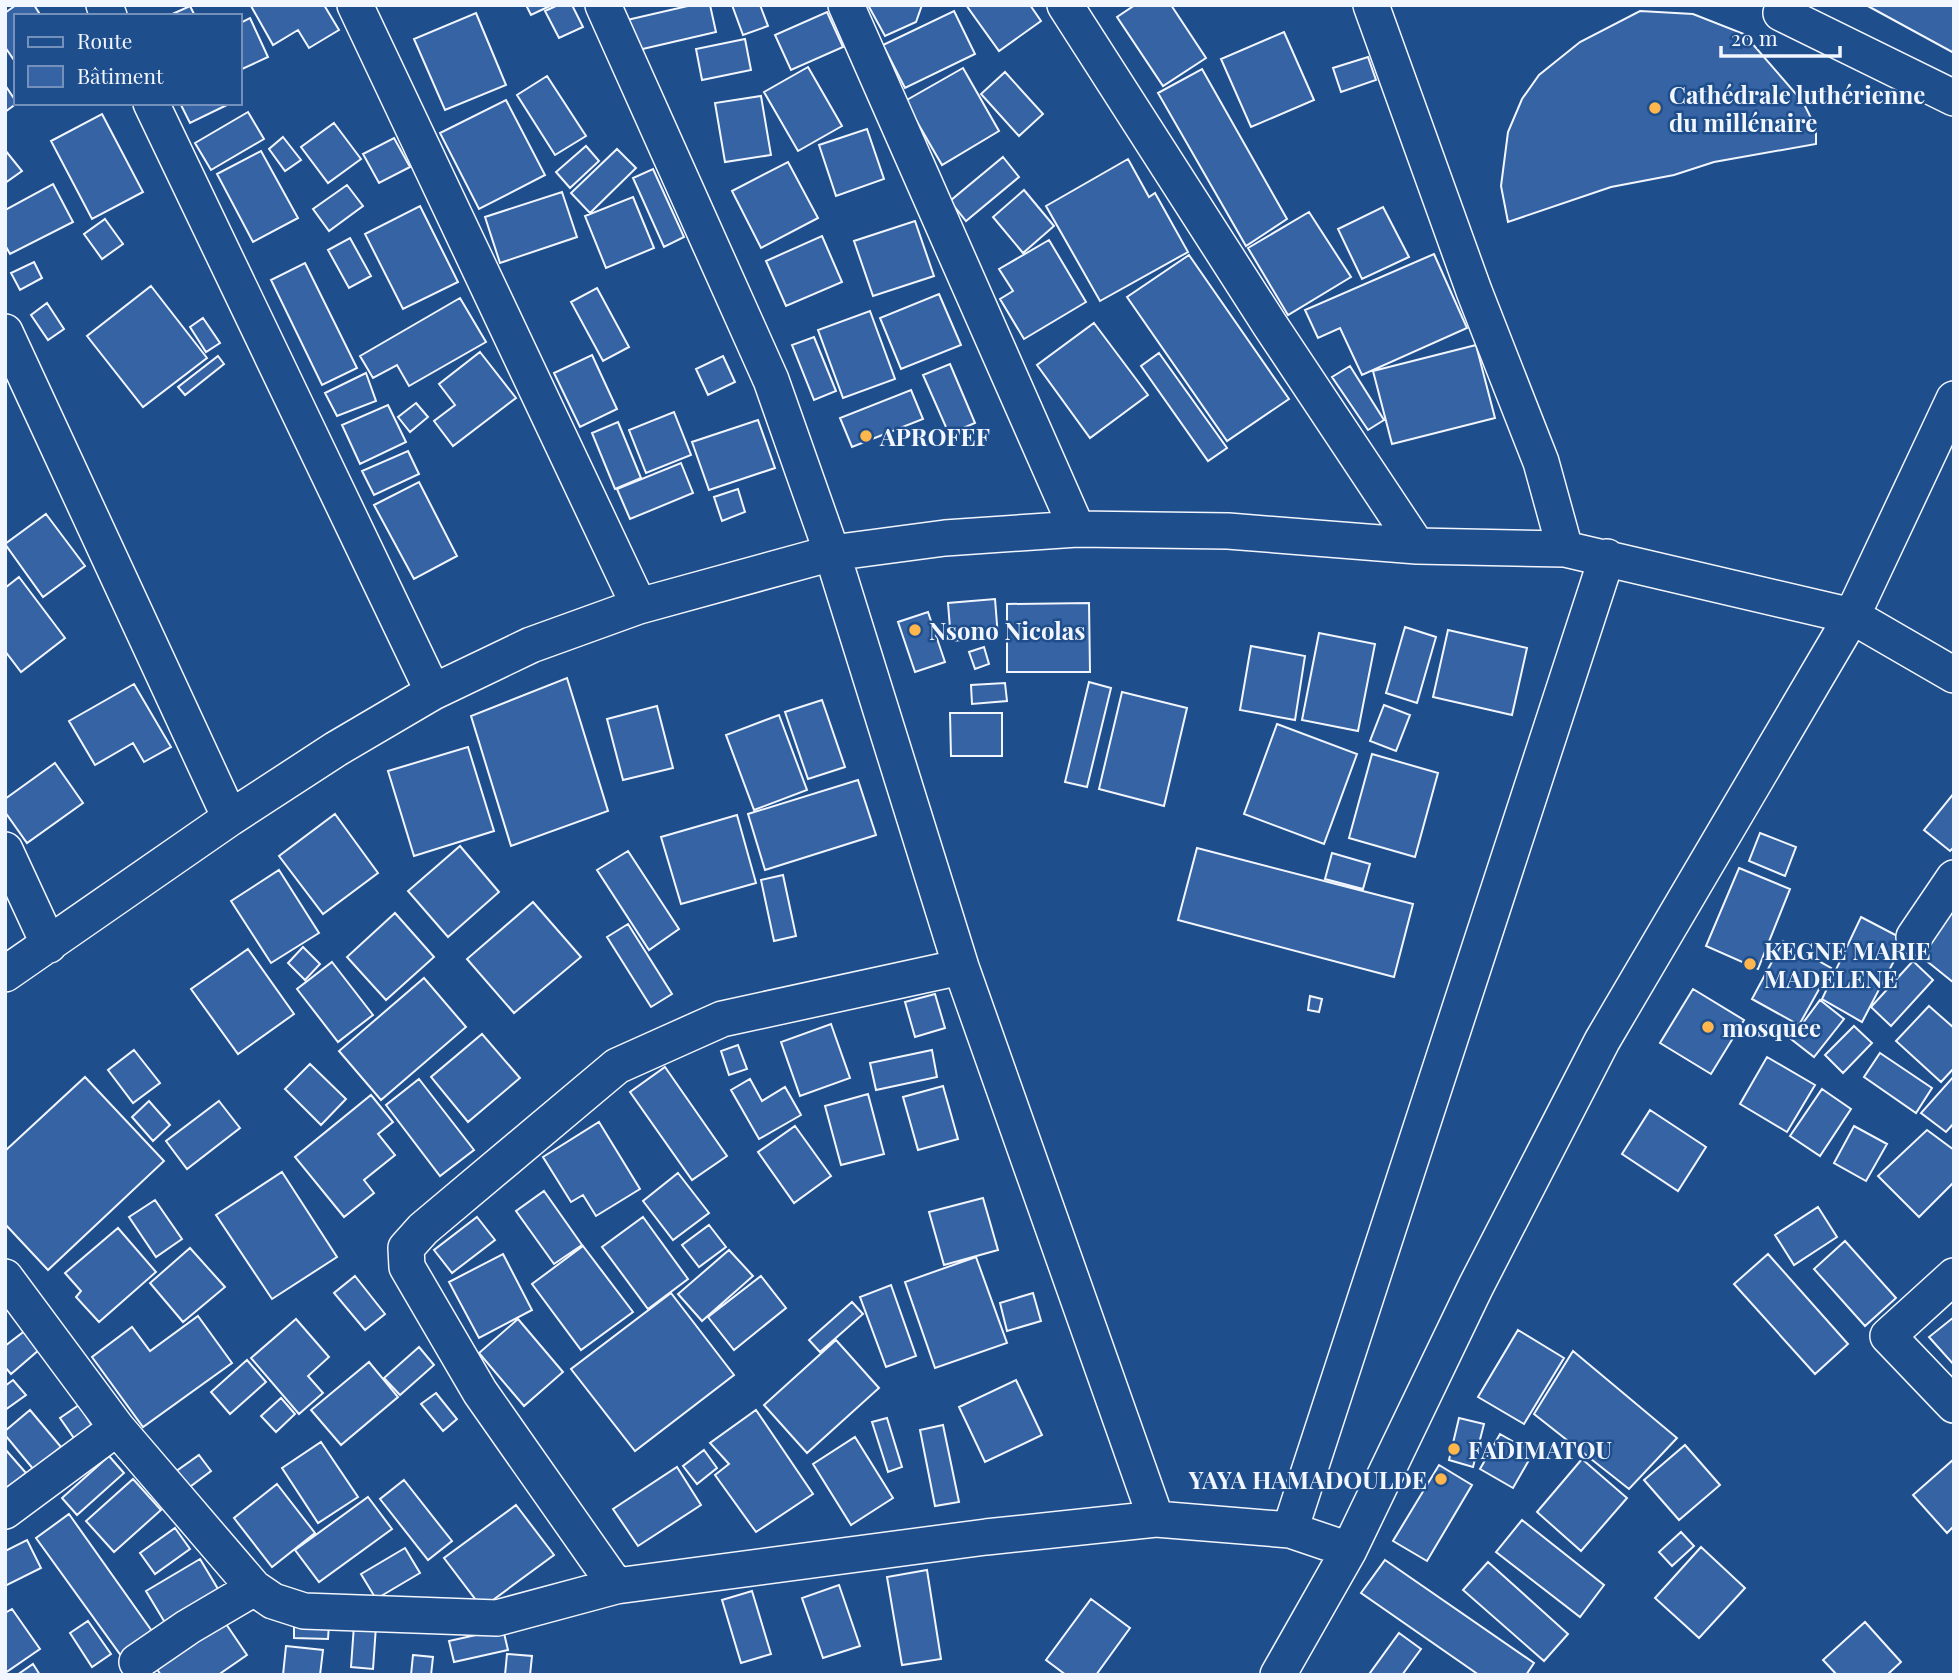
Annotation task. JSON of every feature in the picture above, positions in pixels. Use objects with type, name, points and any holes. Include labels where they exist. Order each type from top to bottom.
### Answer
[{"type":"street","points":[[355,5],[639,606]]},
{"type":"street","points":[[603,5],[771,380],[832,553],[961,967],[1156,1519]]},
{"type":"street","points":[[846,5],[1077,529]]},
{"type":"street","points":[[1065,5],[1270,325],[1417,546]]},
{"type":"street","points":[[1371,5],[1474,291],[1541,463],[1565,549]]},
{"type":"street","points":[[1776,8],[1954,98]]},
{"type":"street","points":[[151,105],[433,692]]},
{"type":"street","points":[[5,332],[230,818]]},
{"type":"street","points":[[1278,1675],[1349,1550],[1476,1286],[1602,1041],[1852,616],[1954,399]]},
{"type":"street","points":[[5,974],[230,818],[336,749],[433,692],[531,645],[639,606],[832,553],[945,538],[1077,529],[1228,531],[1417,546],[1565,549],[1852,616],[1954,675]]},
{"type":"street","points":[[1290,1530],[1607,557]]},
{"type":"street","points":[[5,850],[49,945]]},
{"type":"street","points":[[1914,937],[1954,878]]},
{"type":"street","points":[[616,1586],[480,1392],[407,1268],[406,1248],[423,1229],[617,1066],[722,1019],[961,967]]},
{"type":"street","points":[[1954,1276],[1888,1336],[1954,1405]]},
{"type":"street","points":[[5,1277],[117,1428],[254,1588],[273,1601],[304,1611],[496,1618],[616,1586],[958,1541],[1156,1519],[1290,1530],[1349,1550]]},
{"type":"street","points":[[5,1511],[117,1428]]},
{"type":"street","points":[[137,1662],[188,1627],[254,1588]]},
{"type":"building","points":[[16,5],[34,5],[40,14],[14,14],[14,60],[5,47],[5,13]]},
{"type":"building","points":[[324,5],[339,30],[309,48],[298,30],[273,45],[251,6]]},
{"type":"building","points":[[526,5],[552,5],[531,15]]},
{"type":"building","points":[[558,5],[572,5],[583,27],[559,38],[545,11]]},
{"type":"building","points":[[692,5],[710,5],[716,32],[634,51],[627,20]]},
{"type":"building","points":[[732,5],[760,5],[768,26],[743,35]]},
{"type":"building","points":[[868,5],[922,5],[916,22],[885,36]]},
{"type":"building","points":[[966,5],[1030,5],[1041,21],[999,51]]},
{"type":"building","points":[[1135,5],[1171,5],[1206,58],[1163,86],[1117,17]]},
{"type":"building","points":[[1866,5],[1954,5],[1954,53]]},
{"type":"building","points":[[190,6],[194,14],[172,14]]},
{"type":"building","points":[[954,11],[975,54],[905,88],[883,45]]},
{"type":"building","points":[[1640,11],[1693,14],[1744,34],[1803,102],[1816,128],[1816,144],[1714,162],[1674,175],[1611,187],[1508,222],[1501,186],[1508,132],[1522,99],[1539,75],[1580,42]]},
{"type":"building","points":[[827,12],[843,47],[791,70],[775,35]]},
{"type":"building","points":[[476,13],[506,85],[445,110],[414,39]]},
{"type":"building","points":[[250,18],[268,57],[242,69],[242,22]]},
{"type":"building","points":[[1284,32],[1314,100],[1251,127],[1221,59]]},
{"type":"building","points":[[745,39],[751,70],[702,80],[696,49]]},
{"type":"building","points":[[1368,57],[1376,80],[1341,92],[1333,68]]},
{"type":"building","points":[[808,67],[842,126],[798,151],[764,92]]},
{"type":"building","points":[[963,68],[999,131],[942,165],[905,101]]},
{"type":"building","points":[[1202,69],[1287,219],[1246,246],[1158,93]]},
{"type":"building","points":[[1005,72],[1043,114],[1019,136],[981,94]]},
{"type":"building","points":[[547,76],[586,136],[555,155],[517,95]]},
{"type":"building","points":[[5,85],[14,98],[14,105],[5,112]]},
{"type":"building","points":[[761,96],[771,155],[725,162],[715,103]]},
{"type":"building","points":[[506,100],[545,175],[479,209],[440,133]]},
{"type":"building","points":[[181,105],[227,105],[190,123]]},
{"type":"building","points":[[248,112],[264,139],[211,170],[195,143]]},
{"type":"building","points":[[102,114],[143,192],[92,219],[51,141]]},
{"type":"building","points":[[334,123],[361,159],[328,183],[301,147]]},
{"type":"building","points":[[867,129],[884,179],[836,196],[819,145]]},
{"type":"building","points":[[283,137],[301,160],[285,171],[269,149]]},
{"type":"building","points":[[394,138],[410,167],[379,183],[363,154]]},
{"type":"building","points":[[586,146],[599,161],[570,188],[556,172]]},
{"type":"building","points":[[617,149],[636,168],[590,213],[571,193]]},
{"type":"building","points":[[5,150],[22,171],[5,183]]},
{"type":"building","points":[[261,151],[298,218],[253,242],[217,174]]},
{"type":"building","points":[[1003,157],[1019,177],[966,221],[950,201]]},
{"type":"building","points":[[1128,159],[1149,197],[1155,193],[1188,252],[1100,301],[1046,206]]},
{"type":"building","points":[[788,162],[818,218],[761,248],[732,191]]},
{"type":"building","points":[[653,169],[684,237],[664,247],[633,178]]},
{"type":"building","points":[[53,184],[73,222],[10,254],[5,245],[5,210]]},
{"type":"building","points":[[347,185],[363,206],[329,231],[313,209]]},
{"type":"building","points":[[1024,190],[1054,226],[1023,253],[993,217]]},
{"type":"building","points":[[562,192],[577,237],[500,263],[485,217]]},
{"type":"building","points":[[633,197],[654,248],[606,268],[585,216]]},
{"type":"building","points":[[420,206],[458,282],[403,309],[365,234]]},
{"type":"building","points":[[1383,207],[1409,257],[1362,279],[1338,229]]},
{"type":"building","points":[[1309,212],[1351,277],[1288,315],[1248,248]]},
{"type":"building","points":[[105,219],[123,244],[102,259],[84,234]]},
{"type":"building","points":[[915,221],[934,276],[873,296],[854,241]]},
{"type":"building","points":[[822,236],[842,282],[786,306],[766,261]]},
{"type":"building","points":[[350,238],[371,276],[349,288],[328,250]]},
{"type":"building","points":[[1049,240],[1086,302],[1024,339],[1000,299],[1013,291],[999,269]]},
{"type":"building","points":[[1434,254],[1467,328],[1362,375],[1340,328],[1318,338],[1305,310]]},
{"type":"building","points":[[1189,255],[1289,399],[1227,441],[1127,297]]},
{"type":"building","points":[[34,262],[42,278],[20,290],[11,273]]},
{"type":"building","points":[[305,263],[357,368],[322,385],[271,280]]},
{"type":"building","points":[[151,286],[207,358],[143,407],[87,336]]},
{"type":"building","points":[[597,288],[629,347],[603,361],[571,302]]},
{"type":"building","points":[[939,294],[961,345],[901,369],[880,318]]},
{"type":"building","points":[[460,298],[486,342],[409,386],[397,365],[373,378],[360,356]]},
{"type":"building","points":[[47,303],[64,329],[48,340],[31,315]]},
{"type":"building","points":[[870,311],[895,379],[843,398],[818,330]]},
{"type":"building","points":[[203,318],[220,343],[206,352],[190,327]]},
{"type":"building","points":[[1094,323],[1148,395],[1090,438],[1037,365]]},
{"type":"building","points":[[814,337],[836,391],[814,400],[792,345]]},
{"type":"building","points":[[1476,345],[1495,418],[1392,444],[1373,371]]},
{"type":"building","points":[[480,352],[516,398],[453,446],[434,421],[455,405],[439,384]]},
{"type":"building","points":[[1159,353],[1227,448],[1208,461],[1141,366]]},
{"type":"building","points":[[592,355],[617,409],[580,427],[554,373]]},
{"type":"building","points":[[218,356],[224,364],[185,395],[178,387]]},
{"type":"building","points":[[723,356],[735,382],[708,395],[696,369]]},
{"type":"building","points":[[950,364],[975,423],[949,434],[923,375]]},
{"type":"building","points":[[1350,366],[1384,420],[1368,430],[1332,377]]},
{"type":"building","points":[[366,373],[376,401],[337,416],[325,393]]},
{"type":"building","points":[[911,390],[923,419],[852,447],[840,418]]},
{"type":"building","points":[[416,403],[428,417],[410,432],[398,417]]},
{"type":"building","points":[[388,405],[406,442],[360,464],[342,425]]},
{"type":"building","points":[[674,412],[691,455],[646,473],[629,430]]},
{"type":"building","points":[[758,420],[775,468],[709,490],[692,442]]},
{"type":"building","points":[[618,422],[641,478],[615,489],[592,433]]},
{"type":"building","points":[[408,451],[419,474],[374,495],[362,471]]},
{"type":"building","points":[[681,463],[693,493],[630,519],[617,489]]},
{"type":"building","points":[[419,482],[457,556],[414,579],[374,505]]},
{"type":"building","points":[[738,489],[745,512],[722,521],[714,497]]},
{"type":"building","points":[[46,514],[85,566],[43,597],[5,544]]},
{"type":"building","points":[[19,577],[65,638],[21,672],[5,651],[5,588]]},
{"type":"building","points":[[995,599],[998,637],[951,641],[948,603]]},
{"type":"building","points":[[1089,603],[1090,672],[1007,672],[1007,604]]},
{"type":"building","points":[[928,612],[945,662],[915,672],[898,622]]},
{"type":"building","points":[[1405,627],[1436,637],[1417,703],[1386,693]]},
{"type":"building","points":[[1448,630],[1527,648],[1512,715],[1433,697]]},
{"type":"building","points":[[1319,633],[1375,644],[1358,731],[1302,720]]},
{"type":"building","points":[[1251,646],[1305,656],[1295,720],[1240,710]]},
{"type":"building","points":[[984,647],[989,664],[975,669],[969,652]]},
{"type":"building","points":[[567,678],[608,811],[511,846],[471,716]]},
{"type":"building","points":[[1089,682],[1111,688],[1087,787],[1065,782]]},
{"type":"building","points":[[1005,683],[1007,701],[972,704],[971,685]]},
{"type":"building","points":[[134,684],[171,747],[144,762],[133,743],[95,765],[69,721]]},
{"type":"building","points":[[1122,692],[1187,708],[1164,806],[1099,789]]},
{"type":"building","points":[[822,700],[845,767],[808,779],[785,712]]},
{"type":"building","points":[[1384,705],[1410,715],[1396,751],[1370,741]]},
{"type":"building","points":[[657,706],[673,768],[623,780],[607,719]]},
{"type":"building","points":[[950,713],[1002,713],[1002,756],[951,756]]},
{"type":"building","points":[[779,715],[807,790],[754,810],[726,735]]},
{"type":"building","points":[[1277,724],[1357,754],[1324,844],[1244,814]]},
{"type":"building","points":[[468,747],[494,831],[414,856],[388,771]]},
{"type":"building","points":[[1372,754],[1438,773],[1415,857],[1349,838]]},
{"type":"building","points":[[55,763],[83,803],[27,843],[5,812],[5,799]]},
{"type":"building","points":[[858,780],[876,835],[765,870],[748,814]]},
{"type":"building","points":[[1954,793],[1954,847],[1950,851],[1924,830]]},
{"type":"building","points":[[335,814],[378,873],[323,914],[279,856]]},
{"type":"building","points":[[737,815],[756,883],[681,904],[661,837]]},
{"type":"building","points":[[1760,833],[1796,847],[1785,876],[1749,861]]},
{"type":"building","points":[[460,846],[499,892],[448,937],[408,891]]},
{"type":"building","points":[[1197,848],[1413,904],[1394,977],[1178,920]]},
{"type":"building","points":[[628,851],[679,929],[649,950],[597,870]]},
{"type":"building","points":[[1332,853],[1370,864],[1363,889],[1325,879]]},
{"type":"building","points":[[1739,868],[1790,889],[1758,969],[1706,946]]},
{"type":"building","points":[[279,870],[319,933],[271,963],[231,901]]},
{"type":"building","points":[[783,875],[796,936],[774,941],[761,880]]},
{"type":"building","points":[[1954,900],[1954,983],[1913,950]]},
{"type":"building","points":[[533,902],[581,957],[514,1013],[467,959]]},
{"type":"building","points":[[395,913],[434,957],[386,1000],[347,957]]},
{"type":"building","points":[[1861,917],[1905,940],[1862,1022],[1822,999]]},
{"type":"building","points":[[628,924],[672,994],[651,1007],[607,937]]},
{"type":"building","points":[[1783,941],[1831,968],[1799,1025],[1752,999]]},
{"type":"building","points":[[303,947],[320,964],[305,980],[288,963]]},
{"type":"building","points":[[248,949],[294,1014],[238,1054],[191,989]]},
{"type":"building","points":[[1913,961],[1933,980],[1891,1026],[1871,1007]]},
{"type":"building","points":[[332,962],[373,1015],[338,1042],[297,989]]},
{"type":"building","points":[[424,978],[466,1027],[381,1100],[339,1051]]},
{"type":"building","points":[[1693,989],[1744,1020],[1711,1074],[1660,1043]]},
{"type":"building","points":[[935,994],[945,1028],[915,1037],[905,1002]]},
{"type":"building","points":[[1310,996],[1322,999],[1319,1012],[1308,1010]]},
{"type":"building","points":[[1820,1000],[1844,1019],[1814,1057],[1791,1039]]},
{"type":"building","points":[[1929,1006],[1954,1028],[1954,1068],[1941,1082],[1896,1041]]},
{"type":"building","points":[[831,1024],[850,1078],[800,1096],[781,1042]]},
{"type":"building","points":[[1854,1026],[1872,1043],[1843,1073],[1825,1055]]},
{"type":"building","points":[[482,1034],[520,1078],[468,1122],[431,1077]]},
{"type":"building","points":[[738,1045],[747,1069],[729,1075],[721,1051]]},
{"type":"building","points":[[134,1050],[160,1083],[133,1103],[108,1070]]},
{"type":"building","points":[[932,1050],[937,1077],[876,1090],[870,1063]]},
{"type":"building","points":[[1880,1053],[1932,1088],[1916,1113],[1864,1077]]},
{"type":"building","points":[[1767,1057],[1815,1085],[1787,1132],[1740,1104]]},
{"type":"building","points":[[310,1064],[346,1099],[321,1125],[285,1089]]},
{"type":"building","points":[[665,1067],[727,1156],[692,1180],[630,1092]]},
{"type":"building","points":[[1954,1076],[1954,1123],[1946,1132],[1921,1113]]},
{"type":"building","points":[[85,1077],[164,1161],[48,1270],[5,1224],[5,1151]]},
{"type":"building","points":[[419,1079],[474,1150],[440,1176],[386,1105]]},
{"type":"building","points":[[750,1079],[762,1101],[785,1087],[801,1115],[759,1139],[731,1090]]},
{"type":"building","points":[[943,1086],[958,1139],[918,1150],[903,1097]]},
{"type":"building","points":[[1822,1089],[1851,1109],[1820,1156],[1790,1136]]},
{"type":"building","points":[[868,1094],[884,1154],[841,1165],[825,1106]]},
{"type":"building","points":[[371,1095],[393,1122],[378,1134],[395,1155],[364,1180],[374,1193],[344,1217],[295,1157]]},
{"type":"building","points":[[149,1101],[170,1125],[153,1141],[132,1117]]},
{"type":"building","points":[[219,1101],[240,1128],[187,1169],[166,1141]]},
{"type":"building","points":[[1650,1110],[1706,1147],[1678,1191],[1622,1154]]},
{"type":"building","points":[[599,1122],[640,1189],[596,1216],[583,1195],[571,1202],[543,1157]]},
{"type":"building","points":[[795,1126],[831,1176],[794,1203],[758,1152]]},
{"type":"building","points":[[1854,1126],[1887,1144],[1866,1181],[1834,1163]]},
{"type":"building","points":[[1927,1130],[1954,1150],[1954,1182],[1919,1217],[1878,1176]]},
{"type":"building","points":[[282,1172],[337,1257],[272,1299],[216,1215]]},
{"type":"building","points":[[678,1173],[709,1213],[673,1240],[643,1201]]},
{"type":"building","points":[[544,1191],[582,1245],[554,1264],[516,1211]]},
{"type":"building","points":[[983,1198],[998,1250],[944,1265],[929,1212]]},
{"type":"building","points":[[155,1200],[182,1239],[156,1257],[129,1217]]},
{"type":"building","points":[[1818,1207],[1837,1237],[1794,1265],[1775,1235]]},
{"type":"building","points":[[477,1217],[495,1240],[452,1273],[434,1250]]},
{"type":"building","points":[[643,1217],[688,1279],[648,1309],[602,1247]]},
{"type":"building","points":[[709,1225],[726,1247],[699,1267],[682,1245]]},
{"type":"building","points":[[118,1228],[156,1272],[99,1322],[76,1297],[81,1291],[65,1273]]},
{"type":"building","points":[[1845,1241],[1896,1298],[1865,1326],[1814,1269]]},
{"type":"building","points":[[583,1246],[633,1312],[581,1350],[532,1284]]},
{"type":"building","points":[[190,1248],[225,1287],[183,1322],[150,1283]]},
{"type":"building","points":[[729,1250],[753,1276],[702,1321],[678,1294]]},
{"type":"building","points":[[503,1254],[532,1310],[479,1338],[449,1282]]},
{"type":"building","points":[[1768,1254],[1848,1344],[1815,1374],[1734,1284]]},
{"type":"building","points":[[976,1257],[1007,1343],[935,1368],[905,1282]]},
{"type":"building","points":[[355,1276],[385,1314],[365,1330],[334,1293]]},
{"type":"building","points":[[761,1276],[786,1308],[734,1350],[708,1317]]},
{"type":"building","points":[[891,1285],[916,1356],[886,1367],[860,1297]]},
{"type":"building","points":[[671,1293],[734,1375],[635,1451],[571,1369]]},
{"type":"building","points":[[1033,1293],[1041,1321],[1007,1331],[1000,1303]]},
{"type":"building","points":[[852,1302],[863,1314],[820,1352],[809,1340]]},
{"type":"building","points":[[198,1316],[232,1363],[143,1427],[92,1357],[132,1327],[150,1351]]},
{"type":"building","points":[[1954,1317],[1954,1365],[1929,1337]]},
{"type":"building","points":[[296,1319],[329,1357],[308,1376],[323,1393],[299,1414],[251,1358]]},
{"type":"building","points":[[518,1319],[563,1372],[524,1406],[479,1353]]},
{"type":"building","points":[[26,1330],[40,1349],[11,1374],[5,1367],[5,1346]]},
{"type":"building","points":[[1518,1330],[1564,1358],[1524,1424],[1478,1397]]},
{"type":"building","points":[[836,1340],[879,1388],[807,1453],[764,1405]]},
{"type":"building","points":[[419,1347],[434,1365],[400,1395],[384,1378]]},
{"type":"building","points":[[1573,1351],[1677,1438],[1629,1489],[1534,1414]]},
{"type":"building","points":[[247,1360],[266,1382],[230,1414],[211,1392]]},
{"type":"building","points":[[369,1362],[398,1397],[341,1445],[311,1410]]},
{"type":"building","points":[[13,1380],[26,1395],[5,1410],[5,1386]]},
{"type":"building","points":[[1016,1380],[1042,1435],[985,1462],[959,1407]]},
{"type":"building","points":[[436,1393],[457,1419],[443,1431],[421,1404]]},
{"type":"building","points":[[281,1398],[295,1414],[276,1432],[261,1416]]},
{"type":"building","points":[[79,1405],[94,1429],[76,1441],[60,1418]]},
{"type":"building","points":[[30,1410],[61,1447],[34,1470],[5,1435],[5,1431]]},
{"type":"building","points":[[756,1410],[813,1494],[756,1532],[715,1475],[729,1464],[710,1443]]},
{"type":"building","points":[[887,1418],[902,1467],[888,1472],[872,1422]]},
{"type":"building","points":[[1459,1418],[1484,1424],[1473,1467],[1449,1460]]},
{"type":"building","points":[[943,1425],[959,1502],[935,1506],[920,1430]]},
{"type":"building","points":[[1500,1434],[1533,1453],[1513,1488],[1480,1469]]},
{"type":"building","points":[[855,1437],[893,1498],[851,1525],[813,1464]]},
{"type":"building","points":[[321,1442],[358,1497],[318,1523],[282,1468]]},
{"type":"building","points":[[1685,1445],[1720,1485],[1679,1520],[1644,1480]]},
{"type":"building","points":[[5,1449],[26,1473],[5,1492]]},
{"type":"building","points":[[704,1450],[717,1468],[697,1484],[683,1466]]},
{"type":"building","points":[[199,1455],[211,1471],[187,1489],[175,1472]]},
{"type":"building","points":[[109,1456],[124,1473],[77,1515],[62,1498]]},
{"type":"building","points":[[1582,1459],[1627,1498],[1581,1551],[1537,1512]]},
{"type":"building","points":[[1954,1459],[1954,1526],[1947,1533],[1913,1495]]},
{"type":"building","points":[[1439,1465],[1472,1485],[1427,1561],[1393,1541]]},
{"type":"building","points":[[677,1467],[701,1505],[638,1546],[613,1509]]},
{"type":"building","points":[[133,1479],[161,1510],[114,1552],[86,1521]]},
{"type":"building","points":[[404,1480],[452,1541],[428,1560],[380,1499]]},
{"type":"building","points":[[277,1484],[315,1533],[272,1567],[234,1518]]},
{"type":"building","points":[[368,1497],[392,1529],[319,1582],[295,1550]]},
{"type":"building","points":[[516,1505],[554,1555],[482,1608],[444,1558]]},
{"type":"building","points":[[69,1514],[154,1634],[122,1657],[36,1538]]},
{"type":"building","points":[[1522,1520],[1604,1585],[1580,1617],[1496,1552]]},
{"type":"building","points":[[175,1528],[190,1549],[155,1574],[140,1553]]},
{"type":"building","points":[[1681,1532],[1694,1546],[1672,1566],[1659,1552]]},
{"type":"building","points":[[27,1540],[41,1568],[5,1586],[5,1551]]},
{"type":"building","points":[[1701,1547],[1745,1588],[1699,1638],[1655,1598]]},
{"type":"building","points":[[405,1548],[420,1573],[376,1599],[361,1574]]},
{"type":"building","points":[[200,1559],[221,1594],[167,1626],[146,1591]]},
{"type":"building","points":[[1385,1560],[1534,1663],[1526,1675],[1479,1675],[1361,1593]]},
{"type":"building","points":[[1488,1562],[1568,1634],[1544,1661],[1463,1590]]},
{"type":"building","points":[[927,1570],[941,1659],[902,1665],[887,1577]]},
{"type":"building","points":[[839,1585],[860,1646],[823,1658],[802,1598]]},
{"type":"building","points":[[752,1591],[771,1654],[741,1663],[722,1600]]},
{"type":"building","points":[[1091,1599],[1130,1628],[1096,1675],[1066,1675],[1046,1660]]},
{"type":"building","points":[[12,1609],[40,1649],[5,1673],[5,1613]]},
{"type":"building","points":[[222,1618],[247,1655],[218,1675],[161,1675],[154,1665]]},
{"type":"building","points":[[88,1621],[111,1654],[92,1667],[70,1633]]},
{"type":"building","points":[[294,1622],[329,1624],[328,1639],[294,1638]]},
{"type":"building","points":[[1865,1622],[1901,1662],[1887,1675],[1837,1675],[1823,1660]]},
{"type":"building","points":[[354,1625],[376,1626],[373,1669],[351,1667]]},
{"type":"building","points":[[503,1629],[508,1650],[454,1662],[449,1641]]},
{"type":"building","points":[[1399,1633],[1421,1649],[1402,1675],[1372,1675],[1370,1673]]},
{"type":"building","points":[[286,1646],[323,1650],[320,1675],[283,1675]]},
{"type":"building","points":[[507,1654],[532,1656],[530,1675],[505,1675]]},
{"type":"building","points":[[413,1655],[433,1657],[431,1675],[411,1675]]},
{"type":"building","points":[[33,1664],[40,1675],[17,1675]]},
{"type":"place","name":"Cathédrale luthérienne du millénaire","points":[[1655,108]]},
{"type":"place","name":"APROFEF","points":[[866,436]]},
{"type":"place","name":"Nsono Nicolas","points":[[915,630]]},
{"type":"place","name":"KEGNE MARIE MADELENE","points":[[1750,964]]},
{"type":"place","name":"mosquee","points":[[1708,1027]]},
{"type":"place","name":"FADIMATOU","points":[[1454,1449]]},
{"type":"place","name":"YAYA HAMADOULDE","points":[[1441,1479]]}]
